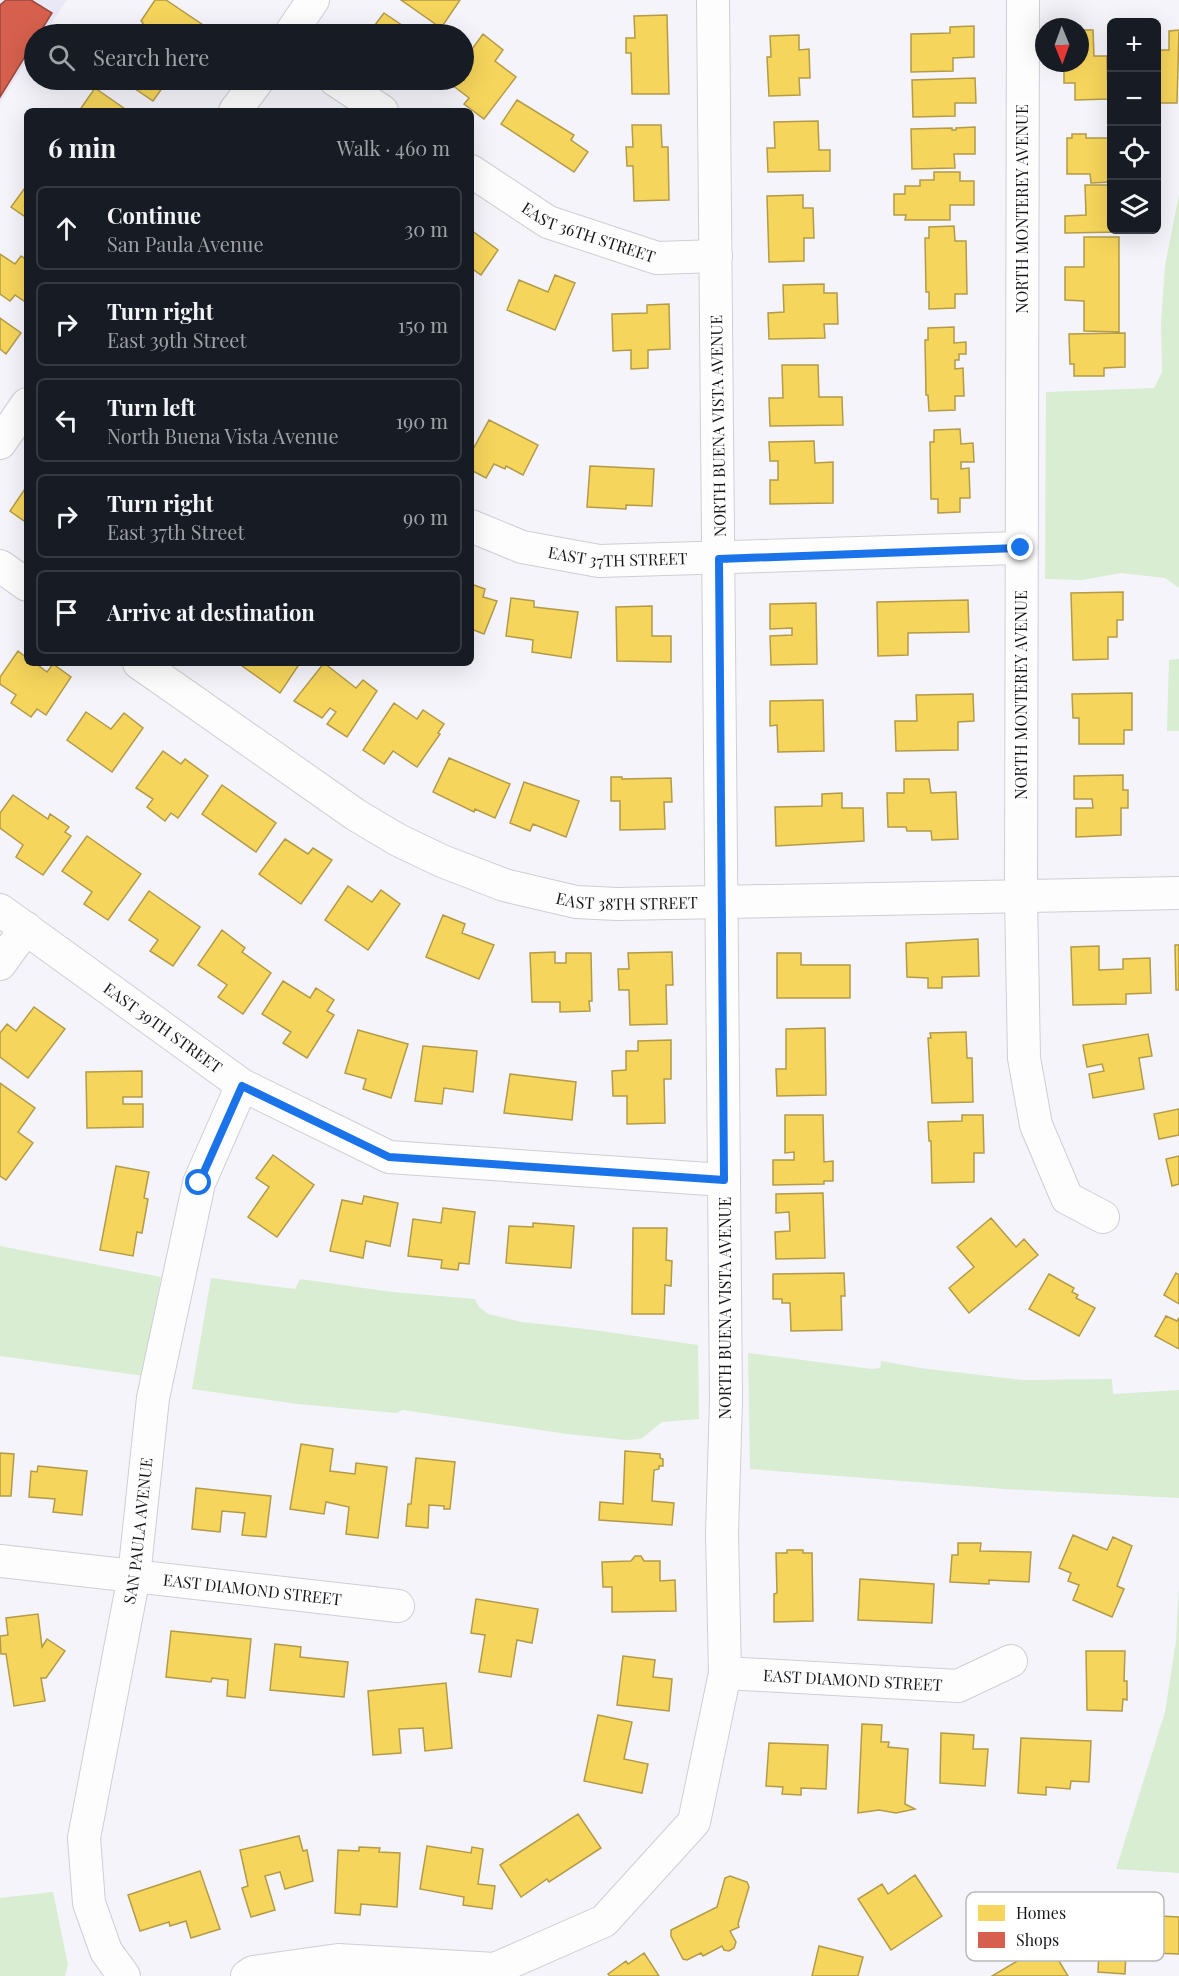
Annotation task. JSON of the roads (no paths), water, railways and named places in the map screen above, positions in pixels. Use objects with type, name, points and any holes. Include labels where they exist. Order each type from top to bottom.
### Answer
[{"type":"street","points":[[297,24],[313,0]]},
{"type":"street","name":"NORTH BUENA VISTA AVENUE","points":[[247,1976],[253,1972],[338,1960],[495,1969],[604,1921],[694,1822],[725,1673],[722,1533],[726,1400],[713,0]]},
{"type":"street","name":"NORTH MONTEREY AVENUE","points":[[1023,0],[1021,896],[1024,1058],[1036,1125],[1067,1198],[1103,1217]]},
{"type":"street","points":[[237,108],[251,90]]},
{"type":"street","points":[[351,90],[378,108]]},
{"type":"street","name":"EAST 36TH STREET","points":[[474,173],[548,222],[657,258],[716,256]]},
{"type":"street","points":[[0,443],[24,408]]},
{"type":"street","name":"EAST 37TH STREET","points":[[474,527],[522,547],[599,561],[1021,548]]},
{"type":"street","points":[[0,566],[24,583]]},
{"type":"street","name":"EAST 38TH STREET","points":[[143,666],[356,815],[398,840],[442,861],[504,885],[576,902],[617,904],[1179,893]]},
{"type":"street","name":"EAST 39TH STREET","points":[[0,910],[242,1086],[389,1157],[724,1180]]},
{"type":"street","points":[[0,964],[26,928]]},
{"type":"street","name":"SAN PAULA AVENUE","points":[[124,1976],[106,1952],[89,1903],[84,1838],[134,1576],[153,1398],[199,1183],[242,1086]]},
{"type":"street","name":"EAST DIAMOND STREET","points":[[0,1561],[398,1606]]},
{"type":"street","name":"EAST DIAMOND STREET","points":[[725,1673],[958,1686],[1011,1661]]}]
